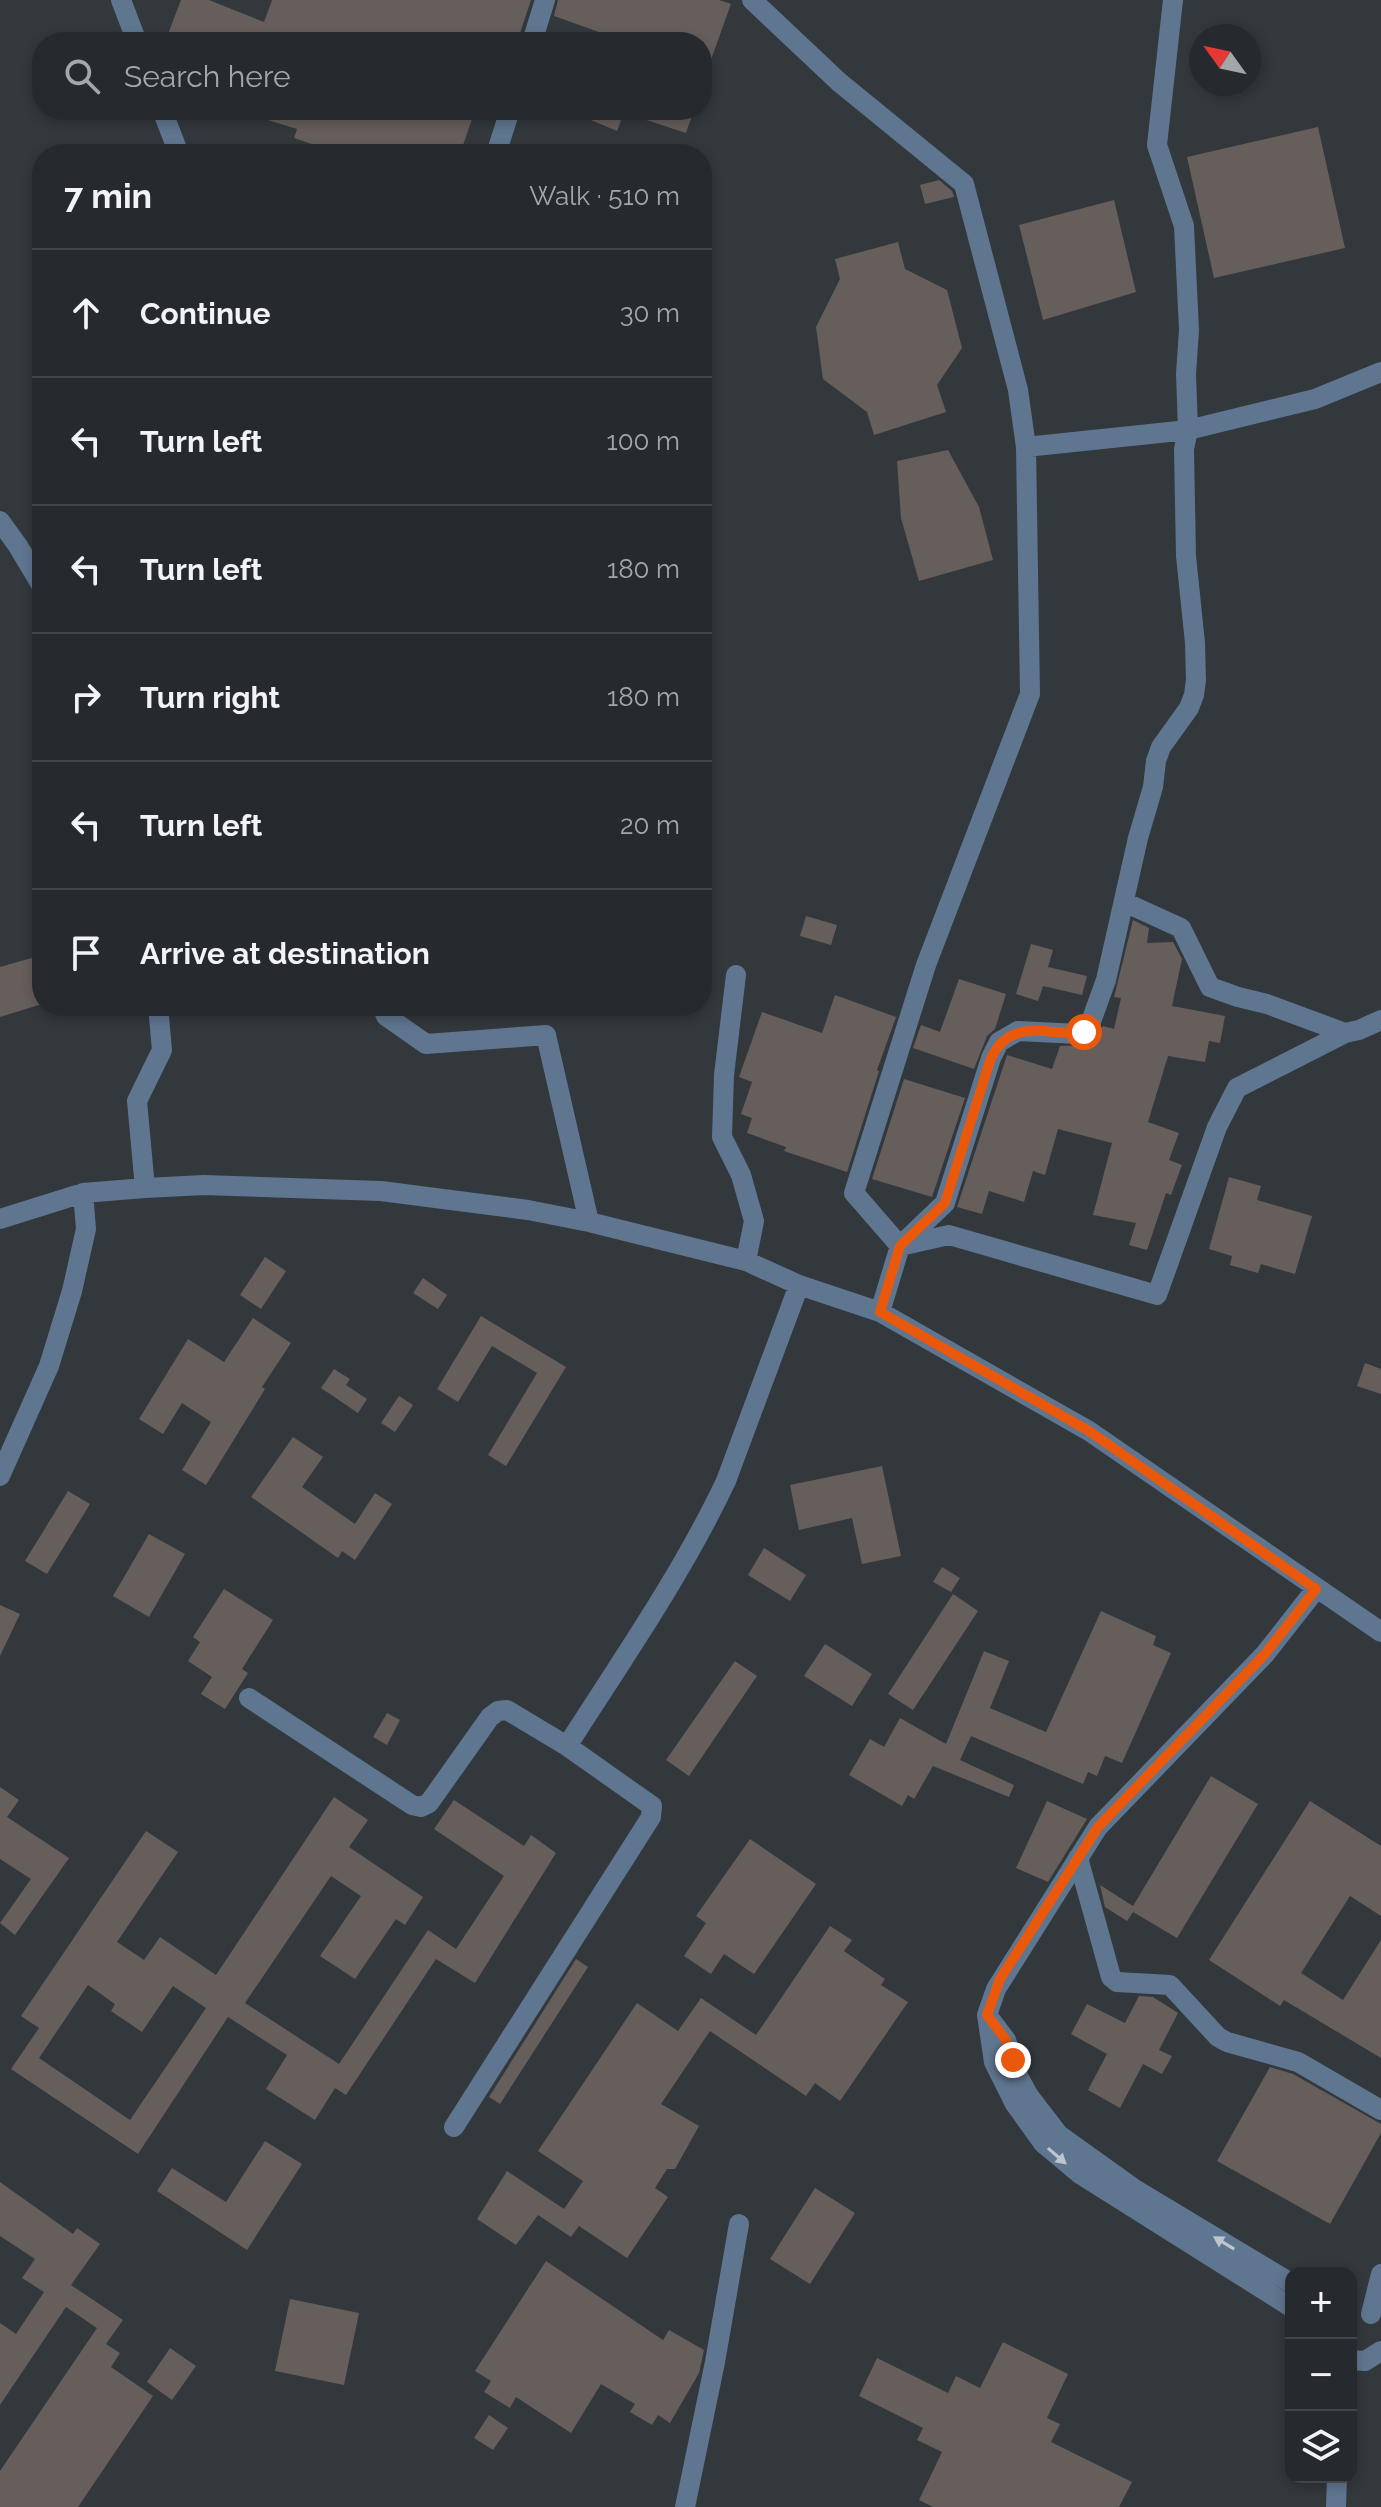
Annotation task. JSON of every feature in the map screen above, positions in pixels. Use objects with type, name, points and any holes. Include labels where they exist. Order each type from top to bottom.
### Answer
[{"type":"street","points":[[121,0],[133,32]]},
{"type":"street","points":[[535,32],[545,0]]},
{"type":"street","points":[[752,0],[839,82],[964,184],[1018,390],[1026,447],[1030,694],[926,965],[854,1193],[900,1246]]},
{"type":"street","points":[[880,1312],[900,1246],[945,1203],[991,1058],[999,1042],[1018,1031],[1079,1034],[1089,1027],[1106,980],[1153,787],[1156,761],[1161,747],[1189,708],[1196,680],[1186,556],[1184,449],[1188,430],[1186,374],[1189,330],[1184,226],[1157,145],[1173,0]]},
{"type":"street","points":[[166,120],[175,144]]},
{"type":"street","points":[[499,144],[507,120]]},
{"type":"street","points":[[1026,447],[1188,430],[1315,399],[1381,372]]},
{"type":"street","points":[[0,521],[32,569]]},
{"type":"street","points":[[1124,902],[1181,928],[1210,987],[1345,1033]]},
{"type":"street","points":[[736,975],[724,1075],[722,1137],[741,1175],[754,1221],[746,1261]]},
{"type":"street","points":[[145,1188],[137,1101],[162,1050],[159,1016]]},
{"type":"street","points":[[386,1016],[426,1044],[546,1035],[589,1222]]},
{"type":"street","points":[[900,1246],[949,1235],[1157,1295],[1217,1127],[1237,1088],[1345,1033],[1381,1020]]},
{"type":"street","points":[[0,1219],[83,1193],[145,1188],[204,1185],[381,1191],[528,1210],[746,1261],[799,1285],[880,1312],[1089,1431],[1381,1632]]},
{"type":"street","points":[[0,1476],[49,1366],[72,1291],[86,1229],[83,1193]]},
{"type":"street","points":[[567,1746],[712,1511],[799,1285]]},
{"type":"street","points":[[1285,2303],[1080,2174],[1055,2155],[1028,2123],[1005,2085],[994,2062],[987,2015],[1000,1979],[1098,1827],[1265,1654],[1316,1589]]},
{"type":"street","points":[[249,1698],[412,1805],[421,1807],[429,1803],[490,1717],[498,1711],[507,1710],[567,1746],[652,1806],[653,1812],[454,2127]]},
{"type":"street","points":[[1078,1858],[1111,1977],[1117,1982],[1170,1985],[1218,2037],[1298,2062],[1381,2110]]},
{"type":"street","points":[[987,2015],[1006,2040],[1019,2078],[1029,2096],[1059,2135],[1122,2181],[1285,2279]]},
{"type":"street","points":[[685,2507],[739,2224]]},
{"type":"street","points":[[1368,2317],[1381,2274]]},
{"type":"street","points":[[1336,2507],[1337,2483]]},
{"type":"building","points":[[181,0],[209,0],[264,22],[272,0],[531,0],[520,32],[169,32]]},
{"type":"building","points":[[558,0],[719,0],[731,4],[712,57],[712,32],[599,32],[554,16]]},
{"type":"building","points":[[268,120],[472,120],[463,144],[312,144],[294,138],[297,129]]},
{"type":"building","points":[[591,120],[621,120],[617,131]]},
{"type":"building","points":[[646,120],[691,120],[686,133]]},
{"type":"building","points":[[1318,127],[1345,248],[1214,278],[1187,157]]},
{"type":"building","points":[[939,180],[952,191],[954,197],[925,204],[920,185]]},
{"type":"building","points":[[1114,200],[1136,292],[1043,320],[1019,225]]},
{"type":"building","points":[[898,242],[905,269],[947,290],[962,348],[937,385],[946,412],[874,435],[867,412],[823,379],[816,327],[840,279],[835,259]]},
{"type":"building","points":[[948,450],[979,507],[993,560],[919,581],[901,518],[897,461]]},
{"type":"building","points":[[806,916],[837,925],[831,945],[800,936]]},
{"type":"building","points":[[1133,920],[1149,928],[1147,943],[1173,942],[1182,959],[1172,1006],[1225,1016],[1220,1043],[1209,1041],[1205,1062],[1168,1056],[1148,1122],[1179,1133],[1169,1160],[1182,1165],[1171,1195],[1166,1193],[1147,1250],[1129,1245],[1136,1223],[1093,1215],[1112,1143],[1058,1129],[1045,1175],[1033,1171],[1024,1202],[989,1191],[982,1214],[957,1207],[1007,1055],[1052,1069],[1060,1046],[1089,1045],[1103,1026],[1114,1029],[1121,998],[1114,997]]},
{"type":"building","points":[[1031,944],[1053,950],[1048,967],[1087,976],[1082,995],[1043,986],[1038,1001],[1016,994]]},
{"type":"building","points":[[32,958],[32,1007],[0,1017],[0,967]]},
{"type":"building","points":[[959,979],[1006,994],[995,1029],[987,1036],[974,1069],[913,1048],[921,1025],[940,1032]]},
{"type":"building","points":[[835,995],[896,1017],[847,1172],[784,1151],[786,1147],[747,1133],[752,1118],[741,1114],[752,1082],[739,1077],[762,1012],[822,1033]]},
{"type":"building","points":[[904,1079],[965,1098],[932,1197],[872,1179]]},
{"type":"building","points":[[1229,1177],[1261,1186],[1257,1200],[1312,1216],[1295,1274],[1261,1264],[1258,1273],[1230,1265],[1232,1256],[1209,1249]]},
{"type":"building","points":[[265,1257],[286,1271],[261,1309],[240,1295]]},
{"type":"building","points":[[423,1278],[447,1295],[438,1309],[413,1293]]},
{"type":"building","points":[[481,1316],[566,1367],[506,1466],[488,1455],[537,1373],[492,1346],[458,1402],[437,1389]]},
{"type":"building","points":[[253,1318],[291,1343],[206,1485],[182,1470],[211,1422],[182,1403],[163,1434],[139,1419],[188,1339],[224,1362]]},
{"type":"building","points":[[1365,1363],[1381,1369],[1381,1394],[1357,1386]]},
{"type":"building","points":[[334,1369],[350,1379],[346,1385],[367,1399],[358,1413],[321,1388]]},
{"type":"building","points":[[399,1396],[413,1405],[395,1432],[381,1423]]},
{"type":"building","points":[[293,1437],[323,1457],[302,1487],[355,1524],[375,1493],[392,1504],[355,1560],[342,1551],[338,1558],[251,1497]]},
{"type":"building","points":[[882,1466],[901,1556],[862,1564],[852,1518],[799,1530],[790,1485]]},
{"type":"building","points":[[68,1491],[90,1504],[47,1574],[25,1561]]},
{"type":"building","points":[[149,1534],[185,1554],[149,1617],[113,1596]]},
{"type":"building","points":[[764,1548],[806,1575],[790,1601],[748,1575]]},
{"type":"building","points":[[942,1567],[960,1578],[951,1592],[933,1582]]},
{"type":"building","points":[[224,1589],[273,1620],[242,1669],[248,1673],[225,1709],[201,1694],[212,1677],[188,1661],[200,1642],[193,1637]]},
{"type":"building","points":[[953,1594],[978,1611],[913,1710],[888,1694]]},
{"type":"building","points":[[0,1605],[20,1614],[0,1656]]},
{"type":"building","points":[[1101,1611],[1156,1636],[1153,1645],[1171,1653],[1122,1763],[1105,1756],[1097,1776],[1088,1772],[1083,1784],[971,1736],[960,1760],[1014,1785],[1009,1797],[933,1766],[914,1799],[908,1795],[902,1806],[849,1775],[870,1739],[884,1747],[900,1718],[946,1744],[984,1651],[1009,1661],[990,1708],[1046,1732]]},
{"type":"building","points":[[825,1644],[872,1674],[852,1706],[804,1676]]},
{"type":"building","points":[[735,1661],[757,1676],[689,1776],[666,1760]]},
{"type":"building","points":[[387,1713],[400,1720],[387,1745],[373,1737]]},
{"type":"building","points":[[1211,1776],[1258,1804],[1177,1938],[1133,1912],[1127,1921],[1105,1907],[1100,1885],[1133,1906]]},
{"type":"building","points":[[0,1787],[19,1800],[7,1817],[69,1858],[15,1935],[0,1923],[31,1879],[0,1859]]},
{"type":"building","points":[[334,1797],[368,1820],[349,1847],[423,1897],[405,1925],[396,1919],[355,1979],[320,1956],[361,1896],[331,1876],[245,2003],[339,2064],[428,1930],[456,1949],[504,1876],[434,1829],[454,1800],[524,1846],[531,1835],[556,1853],[475,1983],[436,1959],[346,2095],[335,2088],[315,2120],[266,2089],[287,2055],[228,2017],[138,2154],[11,2069],[39,2028],[21,2016],[146,1831],[178,1852],[117,1942],[144,1960],[160,1937],[216,1975]],"holes":[[[88,1985],[115,2004],[111,2011],[142,2032],[173,1986],[206,2008],[130,2120],[39,2058]]]},
{"type":"building","points":[[1047,1801],[1087,1819],[1048,1882],[1016,1868]]},
{"type":"building","points":[[1310,1801],[1381,1846],[1381,1916],[1350,1896],[1301,1973],[1343,2000],[1381,1940],[1381,2058],[1284,2000],[1280,2006],[1209,1960]]},
{"type":"building","points":[[750,1839],[816,1884],[754,1974],[724,1954],[711,1974],[684,1956],[706,1923],[696,1916]]},
{"type":"building","points":[[830,1926],[852,1940],[844,1951],[885,1979],[881,1985],[908,2002],[840,2101],[815,2083],[806,2096],[710,2031],[661,2104],[699,2126],[675,2169],[667,2169],[655,2188],[668,2197],[627,2258],[579,2226],[571,2237],[538,2215],[516,2245],[477,2219],[507,2171],[564,2209],[583,2181],[538,2151],[637,2003],[678,2031],[701,1998],[756,2035]]},
{"type":"building","points":[[576,1959],[588,1967],[500,2104],[489,2097]]},
{"type":"building","points":[[1139,1996],[1153,1997],[1178,2013],[1159,2050],[1172,2056],[1162,2074],[1143,2064],[1120,2108],[1088,2090],[1107,2054],[1071,2034],[1087,2004],[1125,2023]]},
{"type":"building","points":[[1270,2067],[1293,2074],[1381,2124],[1381,2133],[1330,2224],[1217,2161]]},
{"type":"building","points":[[265,2141],[302,2164],[247,2250],[157,2191],[172,2168],[226,2202]]},
{"type":"building","points":[[0,2182],[73,2234],[77,2228],[100,2244],[71,2285],[123,2320],[106,2344],[120,2353],[111,2367],[153,2396],[78,2507],[0,2507],[0,2471],[97,2328],[66,2307],[0,2405],[0,2323],[16,2334],[44,2292],[22,2278],[35,2259],[0,2236]]},
{"type":"building","points":[[815,2188],[855,2213],[810,2284],[770,2259]]},
{"type":"building","points":[[546,2261],[663,2340],[669,2330],[704,2350],[699,2373],[670,2423],[658,2415],[652,2425],[630,2412],[635,2404],[601,2384],[571,2433],[516,2397],[510,2408],[484,2392],[491,2381],[475,2371]]},
{"type":"building","points":[[290,2299],[359,2313],[344,2385],[275,2371]]},
{"type":"building","points":[[1003,2342],[1068,2374],[1047,2418],[1060,2424],[1051,2442],[1132,2482],[1119,2507],[933,2507],[919,2500],[942,2452],[917,2440],[923,2428],[859,2396],[877,2358],[948,2393],[956,2376],[980,2388]]},
{"type":"building","points":[[170,2348],[196,2366],[172,2400],[147,2382]]},
{"type":"building","points":[[489,2415],[508,2428],[493,2450],[474,2438]]},
{"type":"route","points":[[1013,2060],[1006,2040],[987,2015],[1000,1979],[1098,1827],[1265,1654],[1316,1589],[1089,1431],[880,1312],[900,1246],[945,1203],[991,1058],[999,1042],[1018,1031],[1084,1032]]}]
